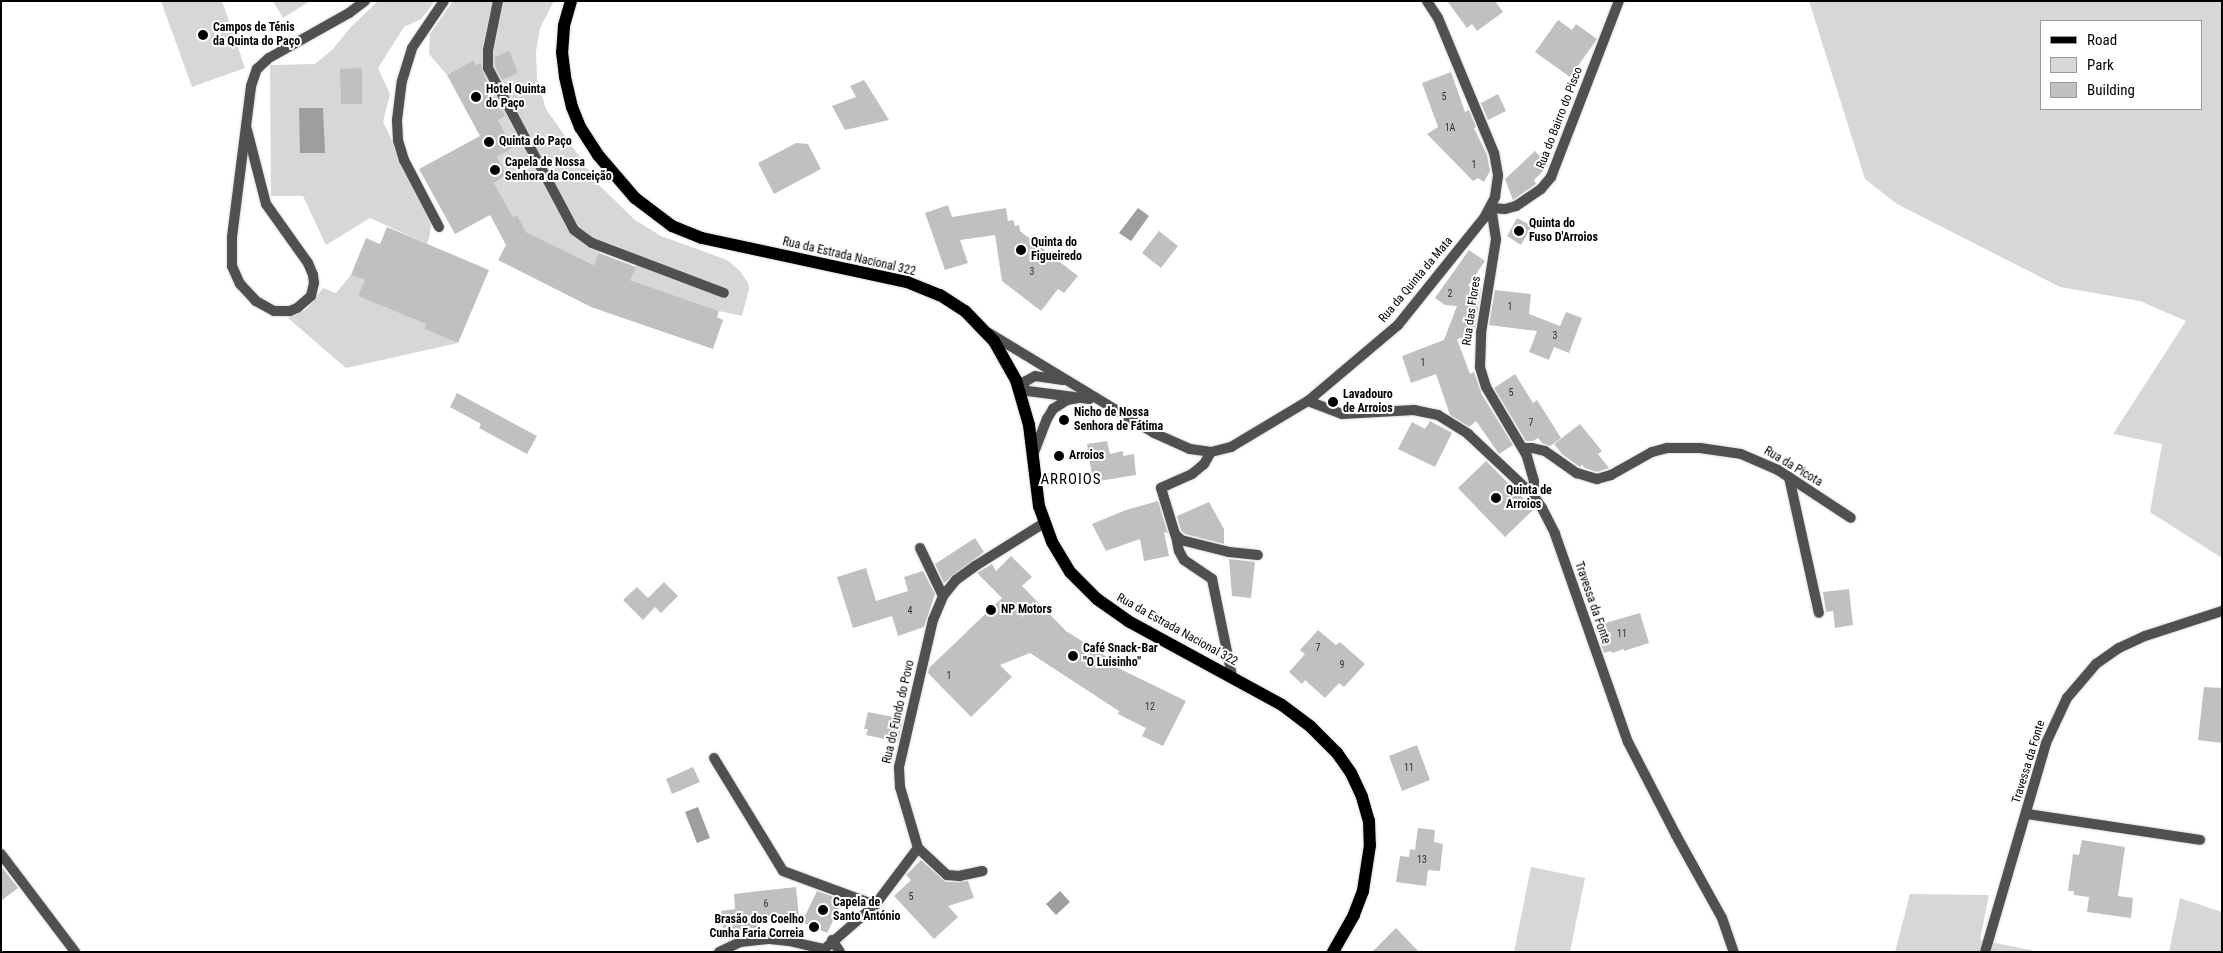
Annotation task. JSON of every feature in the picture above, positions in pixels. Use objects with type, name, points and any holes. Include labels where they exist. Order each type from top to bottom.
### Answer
[{"type":"main road","name":"Rua da Estrada Nacional 322","points":[[571,1],[563,34],[562,60],[576,117],[586,137],[604,164],[635,198],[672,226],[702,238],[875,275],[924,288],[956,304],[987,332],[1008,362],[1020,390],[1029,425],[1039,506],[1044,523],[1063,562],[1078,582],[1097,599],[1128,621],[1282,704],[1315,731],[1344,763],[1362,797],[1370,833],[1366,880],[1354,915],[1333,952]]},
{"type":"street","points":[[246,126],[266,204],[308,263],[313,275],[314,283],[311,296],[297,308],[290,311],[274,311],[256,301],[240,284],[232,266],[232,243],[246,126],[253,77],[263,63],[349,13],[365,1]]},
{"type":"street","points":[[439,227],[402,155],[398,140],[397,114],[402,81],[412,48],[444,1]]},
{"type":"street","points":[[498,1],[488,50],[488,68],[574,230],[592,243],[724,293]]},
{"type":"street","name":"Rua da Quinta da Mata","points":[[1110,405],[1178,445],[1211,452],[1231,447],[1308,401],[1398,325],[1476,230],[1491,208],[1498,175],[1494,153],[1438,18],[1427,1]]},
{"type":"street","name":"Rua do Bairro do Pisco","points":[[1491,208],[1505,209],[1516,206],[1540,189],[1551,177],[1619,1]]},
{"type":"street","name":"Rua das Flores","points":[[1491,208],[1496,239],[1481,333],[1480,366],[1486,387],[1523,448],[1532,472],[1533,495]]},
{"type":"street","points":[[987,332],[1110,405]]},
{"type":"street","points":[[1068,380],[1035,376],[1026,381],[1020,390],[1090,399],[1110,405]]},
{"type":"street","points":[[1032,457],[1053,408],[1067,400],[1090,399]]},
{"type":"street","name":"Travessa da Fonte","points":[[1308,401],[1342,414],[1414,410],[1438,415],[1468,434],[1533,495],[1555,534],[1626,737],[1672,828],[1722,918],[1734,952]]},
{"type":"street","name":"Rua da Picota","points":[[1523,448],[1545,451],[1577,473],[1590,478],[1611,475],[1652,452],[1676,447],[1713,449],[1741,454],[1761,461],[1789,477],[1851,518]]},
{"type":"street","points":[[1211,452],[1204,464],[1192,474],[1161,488],[1182,558],[1212,579],[1232,676]]},
{"type":"street","points":[[1789,477],[1818,613]]},
{"type":"street","name":"Rua do Fundo do Povo","points":[[918,848],[900,787],[899,767],[932,627],[943,596],[956,580],[975,566],[1044,523]]},
{"type":"street","points":[[1176,536],[1229,552],[1258,555]]},
{"type":"street","points":[[920,548],[943,596]]},
{"type":"street","name":"Travessa da Fonte","points":[[1985,952],[2051,727],[2067,698],[2086,674],[2106,655],[2131,641],[2222,611]]},
{"type":"street","points":[[714,758],[783,871],[875,904]]},
{"type":"street","points":[[2026,814],[2200,840]]},
{"type":"street","points":[[719,952],[740,942],[770,940],[789,941],[822,950],[875,904],[918,848],[947,875],[959,876],[982,871]]},
{"type":"street","points":[[1,854],[75,952]]},
{"type":"street","points":[[832,940],[840,952]]},
{"type":"green space","name":"Campos de Ténis da Quinta do Paço","points":[[161,1],[222,1],[245,68],[192,87]]},
{"type":"green space","name":"Campos de Ténis da Quinta do Paço","points":[[273,1],[310,1],[283,18]]},
{"type":"green space","points":[[378,1],[435,1],[421,19],[404,27],[378,68],[390,94],[383,122],[427,212],[431,223],[430,234],[427,244],[370,218],[326,245],[303,196],[271,196],[270,65],[315,64],[332,50],[351,27]]},
{"type":"green space","points":[[453,1],[554,1],[540,28],[536,52],[537,79],[546,109],[600,186],[635,220],[661,236],[727,260],[740,271],[748,283],[749,289],[742,316],[719,311],[630,280],[636,264],[601,250],[594,265],[526,232],[517,215],[513,217],[494,183],[507,175],[497,157],[513,148],[498,120],[504,116],[474,60],[447,75],[429,54],[430,34]]},
{"type":"green space","points":[[1809,1],[2222,1],[2222,558],[2150,512],[2162,444],[2113,434],[2186,321],[2140,301],[2060,287],[1897,204],[1865,179]]},
{"type":"green space","points":[[351,275],[365,280],[359,296],[426,324],[424,329],[458,343],[346,368],[288,318],[307,309],[323,288],[336,293]]},
{"type":"green space","points":[[1531,867],[1585,878],[1570,952],[1514,952]]},
{"type":"green space","points":[[1910,894],[1989,895],[1980,940],[2040,952],[1895,952]]},
{"type":"green space","points":[[2180,898],[2222,912],[2222,952],[2169,952]]},
{"type":"shaded area","points":[[299,108],[323,108],[325,153],[300,153]]},
{"type":"shaded area","points":[[1138,208],[1149,216],[1131,241],[1119,233]]},
{"type":"shaded area","points":[[698,807],[710,838],[697,843],[685,812]]},
{"type":"shaded area","points":[[1060,891],[1070,902],[1056,915],[1046,904]]},
{"type":"building","points":[[1447,1],[1495,1],[1503,12],[1477,31],[1472,24],[1467,28]]},
{"type":"building","points":[[1558,20],[1572,30],[1576,24],[1597,39],[1570,77],[1535,52]]},
{"type":"building","points":[[509,51],[518,73],[502,80],[495,66],[495,57]]},
{"type":"building","points":[[474,60],[476,65],[481,63],[488,86],[505,116],[498,120],[513,148],[497,157],[507,175],[494,183],[513,217],[517,215],[526,232],[594,265],[599,253],[636,267],[630,280],[719,311],[717,317],[723,320],[713,349],[591,307],[498,260],[506,245],[490,215],[455,234],[419,169],[480,136],[447,75]]},
{"type":"building","points":[[362,68],[362,104],[341,104],[340,69]]},
{"type":"building","points":[[1451,72],[1465,112],[1469,110],[1476,127],[1474,128],[1487,155],[1490,171],[1484,182],[1478,178],[1473,181],[1427,134],[1438,127],[1422,83]]},
{"type":"building","points":[[864,80],[889,120],[845,130],[832,106],[856,97],[850,86]]},
{"type":"building","points":[[1498,94],[1506,111],[1488,120],[1481,103]]},
{"type":"building","points":[[796,143],[808,144],[821,169],[774,194],[758,163]]},
{"type":"building","points":[[1535,151],[1548,166],[1534,180],[1536,184],[1513,200],[1505,179]]},
{"type":"building","name":"Quinta do Figueiredo","points":[[948,205],[952,217],[1006,208],[1008,221],[1013,220],[1015,226],[1019,225],[1020,231],[1078,276],[1064,293],[1058,289],[1041,311],[1002,281],[995,235],[960,240],[968,263],[945,270],[925,213]]},
{"type":"building","name":"Quinta do Fuso D'Arroios","points":[[1517,218],[1532,226],[1521,245],[1507,236]]},
{"type":"building","points":[[387,227],[489,270],[458,343],[424,329],[426,324],[358,296],[365,280],[351,275],[366,238],[380,244]]},
{"type":"building","points":[[1159,231],[1178,246],[1161,268],[1142,253]]},
{"type":"building","points":[[1469,250],[1485,261],[1468,286],[1481,288],[1475,328],[1470,327],[1469,336],[1457,339],[1470,374],[1474,372],[1482,395],[1513,445],[1499,454],[1476,421],[1469,427],[1450,415],[1436,374],[1411,383],[1402,356],[1444,340],[1457,306],[1445,305],[1435,298]]},
{"type":"building","points":[[1495,290],[1531,294],[1529,314],[1560,326],[1566,312],[1582,318],[1569,353],[1554,347],[1549,360],[1529,352],[1537,331],[1489,325]]},
{"type":"building","points":[[1515,374],[1533,403],[1537,400],[1561,438],[1550,446],[1542,443],[1538,438],[1533,441],[1526,441],[1494,388]]},
{"type":"building","points":[[457,393],[537,436],[527,454],[479,428],[481,424],[450,407]]},
{"type":"building","points":[[1430,421],[1452,433],[1435,467],[1398,449],[1412,422],[1425,429]]},
{"type":"building","points":[[1580,424],[1602,451],[1598,454],[1609,468],[1597,472],[1582,465],[1580,467],[1562,454],[1554,444]]},
{"type":"building","points":[[1107,441],[1110,454],[1123,451],[1123,456],[1134,454],[1136,475],[1093,482],[1087,444]]},
{"type":"building","name":"Quinta de Arroios","points":[[1486,461],[1534,509],[1505,537],[1458,488]]},
{"type":"building","points":[[1158,501],[1168,533],[1164,532],[1169,556],[1144,561],[1140,539],[1106,551],[1092,524],[1126,510]]},
{"type":"building","points":[[1209,502],[1224,529],[1224,544],[1185,534],[1181,530],[1177,516]]},
{"type":"building","points":[[975,538],[984,552],[944,583],[935,564]]},
{"type":"building","points":[[1011,556],[1032,577],[1022,586],[1066,631],[1118,664],[1116,667],[1186,701],[1163,746],[1142,736],[1146,728],[1118,714],[1119,711],[1030,653],[1000,665],[1012,677],[971,717],[928,673],[929,668],[1002,598],[977,573],[992,564],[996,571]]},
{"type":"building","points":[[1229,559],[1255,562],[1251,598],[1232,596]]},
{"type":"building","points":[[866,568],[876,601],[908,591],[904,577],[923,571],[935,594],[924,627],[898,636],[892,616],[853,628],[837,577]]},
{"type":"building","points":[[664,582],[678,596],[661,613],[655,607],[643,620],[623,600],[637,587],[648,598]]},
{"type":"building","points":[[1849,589],[1853,625],[1835,628],[1833,611],[1826,612],[1823,592]]},
{"type":"building","points":[[1640,613],[1649,643],[1624,651],[1624,649],[1612,653],[1611,651],[1604,653],[1595,626]]},
{"type":"building","points":[[1318,630],[1336,645],[1340,642],[1365,664],[1344,687],[1339,683],[1325,698],[1305,680],[1302,684],[1289,672],[1305,654],[1300,650]]},
{"type":"building","points":[[2204,687],[2222,688],[2222,743],[2198,740]]},
{"type":"building","points":[[868,712],[903,719],[898,742],[866,735],[868,729],[864,729]]},
{"type":"building","points":[[1417,745],[1430,780],[1402,791],[1389,756]]},
{"type":"building","points":[[693,767],[700,782],[672,794],[666,779]]},
{"type":"building","points":[[1418,828],[1435,830],[1434,842],[1443,844],[1440,871],[1428,870],[1426,886],[1396,882],[1400,856],[1409,857],[1410,849],[1415,850]]},
{"type":"building","points":[[2082,840],[2125,847],[2118,896],[2133,898],[2131,918],[2087,912],[2089,897],[2074,895],[2074,891],[2068,891],[2073,854],[2079,855]]},
{"type":"building","points":[[921,860],[946,882],[968,881],[974,898],[948,906],[958,917],[934,939],[894,896],[911,880],[906,875]]},
{"type":"building","points":[[1,866],[18,888],[1,901]]},
{"type":"building","points":[[796,887],[799,918],[759,922],[760,933],[739,935],[729,940],[727,927],[723,928],[721,911],[735,909],[734,894]]},
{"type":"building","name":"Capela de Santo António","points":[[817,891],[843,900],[827,933],[802,922]]},
{"type":"building","points":[[1396,928],[1419,952],[1372,952]]},
{"type":"place","name":"Campos de Ténis da Quinta do Paço","points":[[203,35]]},
{"type":"place","name":"Hotel Quinta do Paço","points":[[476,97]]},
{"type":"place","name":"Quinta do Paço","points":[[489,142]]},
{"type":"place","name":"Capela de Nossa Senhora da Conceição","points":[[495,170]]},
{"type":"place","name":"Quinta do Fuso D'Arroios","points":[[1519,231]]},
{"type":"place","name":"Quinta do Figueiredo","points":[[1021,250]]},
{"type":"place","name":"Lavadouro de Arroios","points":[[1333,402]]},
{"type":"place","name":"Nicho de Nossa Senhora de Fátima","points":[[1064,420]]},
{"type":"place","name":"Arroios","points":[[1059,456]]},
{"type":"place","name":"Quinta de Arroios","points":[[1496,498]]},
{"type":"place","name":"NP Motors","points":[[991,610]]},
{"type":"place","name":"Café Snack-Bar \"O Luisinho\"","points":[[1073,656]]},
{"type":"place","name":"Capela de Santo António","points":[[823,910]]},
{"type":"place","name":"Brasão dos Coelho Cunha Faria Correia","points":[[814,927]]},
{"type":"district","name":"ARROIOS","points":[[1071,480]]}]
